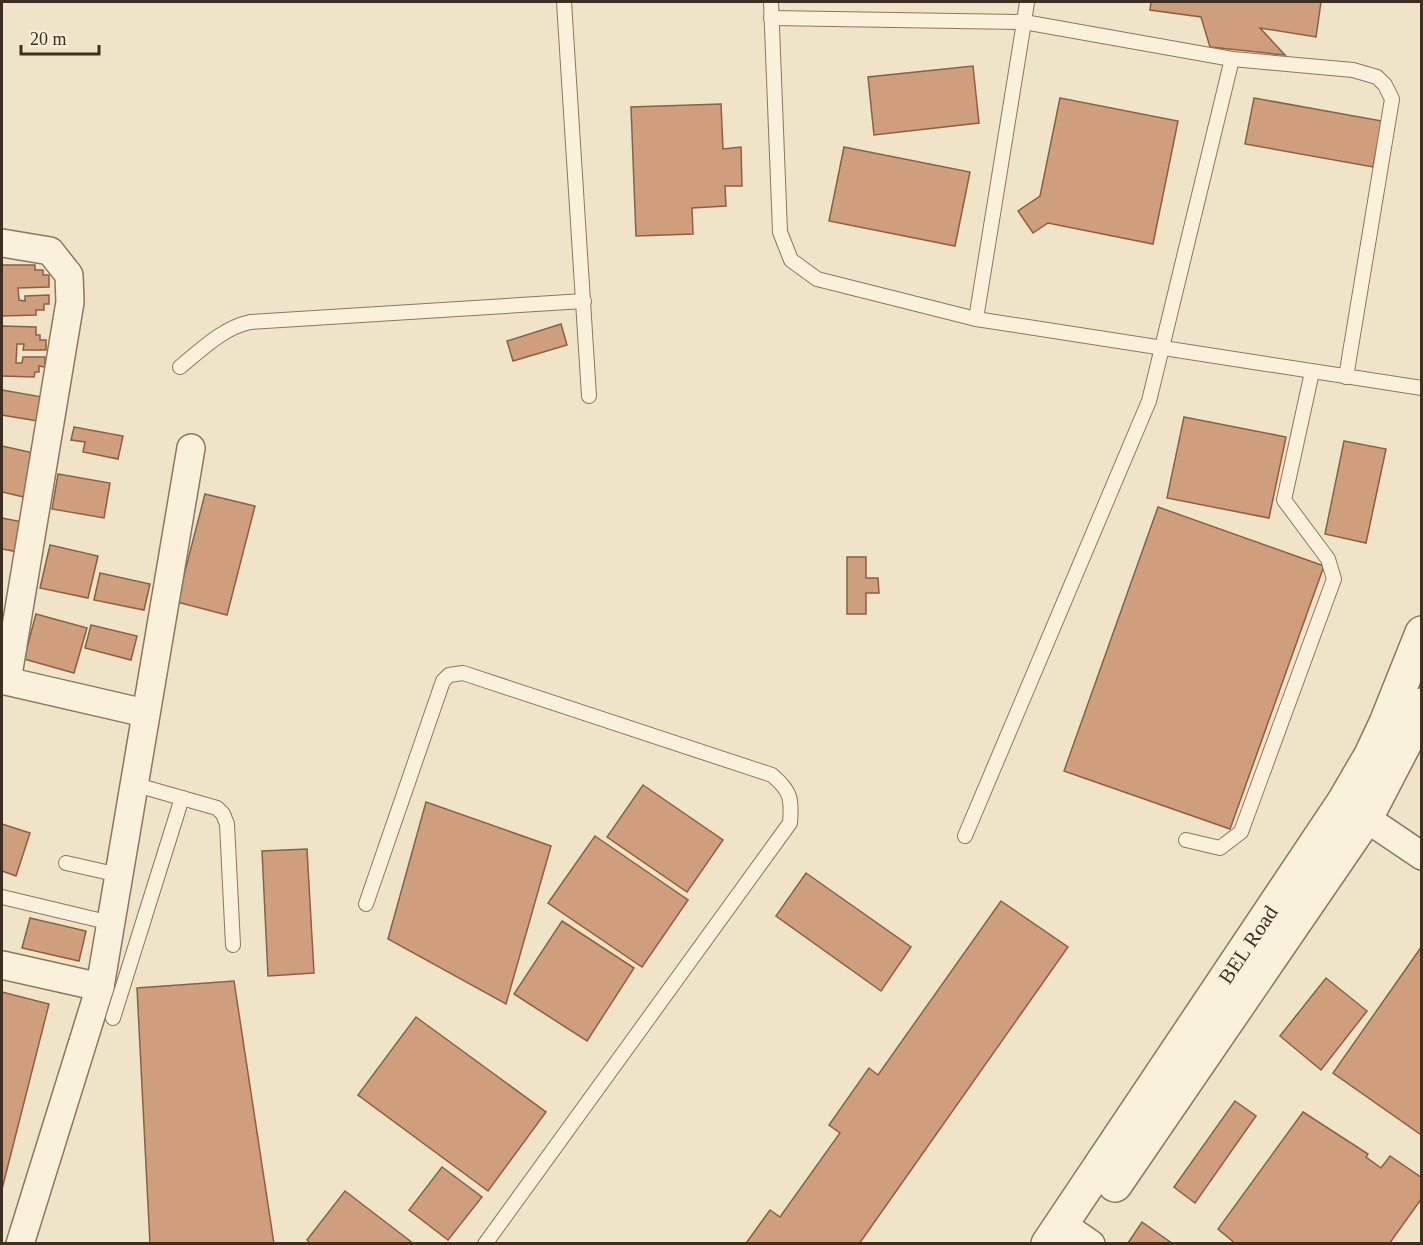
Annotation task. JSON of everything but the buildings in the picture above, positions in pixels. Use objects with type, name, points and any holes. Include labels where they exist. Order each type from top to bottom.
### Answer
[{"type":"street","points":[[2,243],[50,251],[69,275],[70,302],[4,681],[145,712]]},
{"type":"street","points":[[20,1244],[100,987],[191,448]]},
{"type":"street","name":"BEL Road","points":[[1354,810],[1371,755],[1422,633]]},
{"type":"street","name":"BEL Road","points":[[1071,1238],[1354,810],[1407,739],[1422,705]]},
{"type":"street","points":[[1354,810],[1422,856]]},
{"type":"street","points":[[2,965],[100,987]]},
{"type":"lane","points":[[564,2],[589,396]]},
{"type":"lane","points":[[771,2],[780,232],[791,260],[817,279],[976,319],[1422,388]]},
{"type":"lane","points":[[976,319],[1027,2]]},
{"type":"lane","points":[[771,18],[1024,22],[1232,59],[1353,70],[1377,77],[1385,85],[1392,99],[1346,377]]},
{"type":"lane","points":[[965,836],[1149,401],[1232,59]]},
{"type":"lane","points":[[180,367],[224,332],[237,325],[250,322],[584,301]]},
{"type":"lane","points":[[1186,840],[1220,848],[1241,832],[1334,579],[1328,559],[1284,500],[1312,372]]},
{"type":"lane","points":[[366,904],[443,681],[449,675],[463,673],[772,775],[784,785],[792,800],[790,823],[485,1244]]},
{"type":"lane","points":[[134,784],[217,808],[224,814],[227,824],[233,945]]},
{"type":"lane","points":[[114,1018],[182,798]]},
{"type":"lane","points":[[66,863],[119,876]]},
{"type":"lane","points":[[2,897],[111,922]]}]
